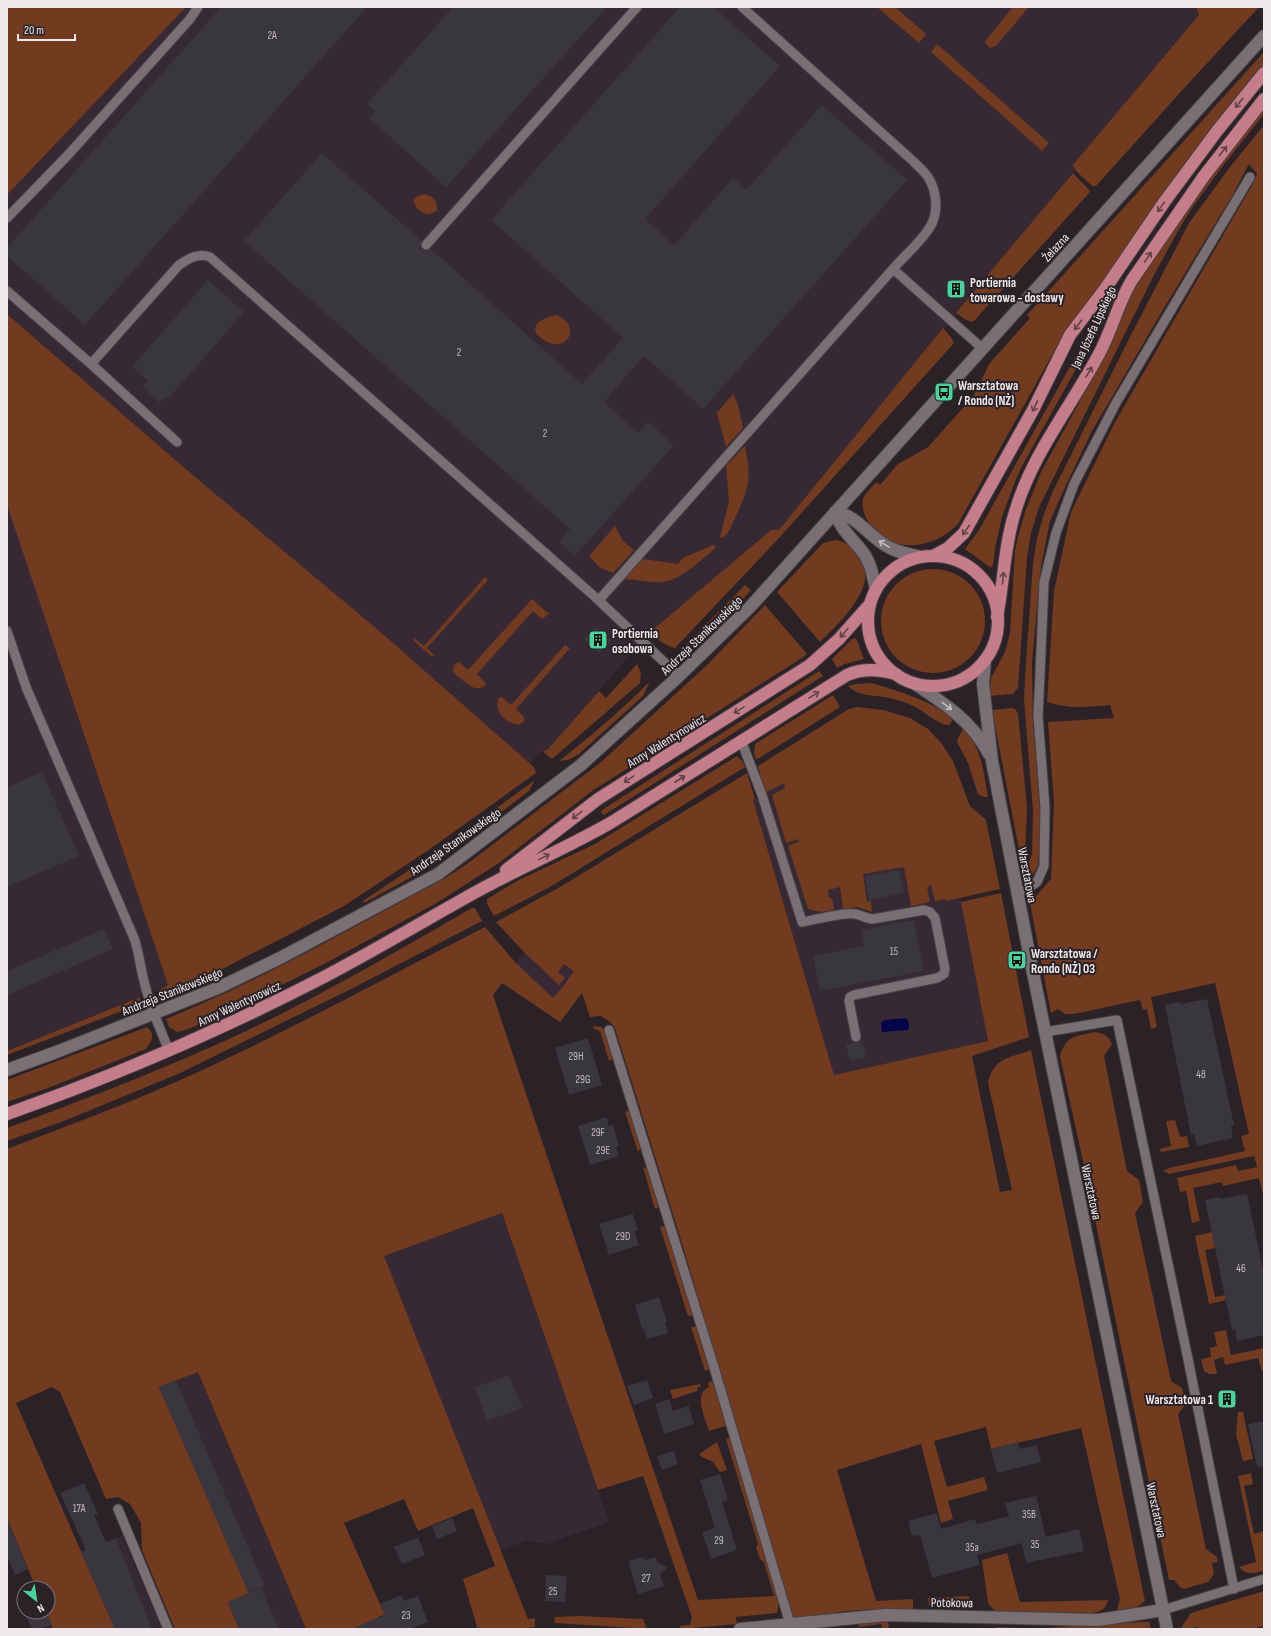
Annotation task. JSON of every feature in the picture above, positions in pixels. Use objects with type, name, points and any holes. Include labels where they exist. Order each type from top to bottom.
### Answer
[{"type":"main road","name":"Jana Józefa Lipskiego","points":[[927,556],[948,548],[964,533],[1033,410],[1070,335],[1100,296],[1165,201],[1217,131],[1264,73]]},
{"type":"main road","name":"Jana Józefa Lipskiego","points":[[998,617],[1006,547],[1011,524],[1020,495],[1040,454],[1101,350],[1122,298],[1132,280],[1204,176],[1264,99]]},
{"type":"main road","points":[[927,556],[954,559],[964,564],[977,574],[987,586],[992,596],[998,617],[994,642],[985,660],[966,677],[950,684],[932,686],[916,684],[896,674],[880,659],[870,639],[868,622],[870,604],[876,590],[887,575],[894,568],[911,560],[927,556]]},
{"type":"main road","name":"Anny Walentynowicz","points":[[472,894],[598,799],[810,665],[839,639],[870,604]]},
{"type":"main road","name":"Anny Walentynowicz","points":[[7,1114],[169,1051],[321,979],[397,938],[509,874],[592,834],[847,675],[870,669],[896,674]]},
{"type":"street","name":"Żelazna","points":[[835,512],[1264,36]]},
{"type":"street","points":[[835,512],[842,513],[855,520],[886,546],[895,551],[927,556]]},
{"type":"street","points":[[835,512],[840,524],[863,552],[870,568],[876,590]]},
{"type":"street","name":"Andrzeja Stanikowskiego","points":[[7,1070],[206,993],[247,974],[438,874],[581,765],[680,676],[750,607],[835,512]]},
{"type":"street","name":"Warsztatowa","points":[[985,660],[983,684],[992,761],[1045,1032],[1167,1629]]},
{"type":"street","name":"Warsztatowa","points":[[916,684],[963,718],[981,741],[992,761]]},
{"type":"street","name":"Potokowa","points":[[740,1629],[886,1615],[1098,1620],[1163,1610]]},
{"type":"lane","points":[[7,218],[68,155],[190,19],[198,7]]},
{"type":"lane","points":[[426,245],[637,7]]},
{"type":"lane","points":[[599,600],[930,228],[935,218],[935,197],[927,176],[913,161],[742,7]]},
{"type":"lane","points":[[1017,893],[1038,882],[1044,866],[1045,807],[1038,716],[1044,582],[1056,533],[1074,484],[1116,403],[1250,177]]},
{"type":"lane","points":[[92,364],[179,265],[195,256],[203,254],[210,257],[599,600],[680,676]]},
{"type":"lane","points":[[892,269],[983,349]]},
{"type":"lane","points":[[7,291],[92,364],[177,442]]},
{"type":"lane","points":[[7,631],[26,687],[134,938],[138,950],[143,979],[154,1014],[169,1051]]},
{"type":"lane","points":[[741,740],[762,795],[802,922],[847,914],[855,914],[868,919],[873,919],[924,910],[930,912],[935,918],[945,969],[944,974],[937,978],[850,997],[849,1001],[856,1038]]},
{"type":"lane","points":[[1045,1032],[1117,1020],[1234,1589]]},
{"type":"lane","points":[[609,1030],[713,1364],[790,1624]]},
{"type":"lane","points":[[118,1509],[168,1629]]},
{"type":"lane","points":[[1163,1610],[1264,1579]]},
{"type":"shaded area","points":[[7,7],[186,7],[7,195]]},
{"type":"shaded area","points":[[186,7],[1196,7],[1199,15],[1073,166],[1076,169],[779,530],[771,530],[650,632],[547,750],[543,750],[527,766],[7,314],[7,195]]},
{"type":"shaded area","points":[[877,7],[895,7],[926,34],[919,43]]},
{"type":"shaded area","points":[[1013,7],[1029,7],[996,46],[990,48],[985,43],[986,40]]},
{"type":"shaded area","points":[[1196,7],[1259,7],[1096,186],[1092,186],[1072,166],[1199,15]]},
{"type":"shaded area","points":[[937,44],[1049,143],[1042,151],[931,52]]},
{"type":"shaded area","points":[[1264,52],[1264,65],[1178,173],[1104,281],[1066,330],[958,524],[948,533],[925,544],[900,544],[889,540],[878,533],[869,523],[864,512],[863,499],[867,492],[876,482],[880,485],[898,464],[928,447],[972,398],[989,364],[1030,318],[1027,315]]},
{"type":"shaded area","points":[[1264,108],[1264,114],[1222,167],[1192,208],[1179,229],[1153,277],[1039,507],[1031,533],[1027,557],[1018,688],[1013,694],[989,696],[991,678],[1005,652],[1010,633],[1015,551],[1018,537],[1025,512],[1041,472],[1106,354],[1132,292],[1189,206]]},
{"type":"shaded area","points":[[1264,125],[1264,1198],[1259,1178],[1223,1186],[1222,1182],[1193,1188],[1200,1221],[1192,1223],[1186,1191],[1180,1192],[1177,1178],[1236,1165],[1238,1171],[1257,1167],[1254,1156],[1169,1174],[1163,1171],[1169,1168],[1245,1151],[1241,1136],[1249,1134],[1215,983],[1151,997],[1157,1027],[1151,1029],[1147,1009],[1143,1010],[1140,1000],[1074,1014],[1065,1014],[1058,1009],[1051,1013],[1030,903],[1051,879],[1054,803],[1048,722],[1114,718],[1110,705],[1070,707],[1047,702],[1054,591],[1071,512],[1115,422],[1251,187],[1257,174],[1249,164],[1232,196],[1092,431],[1050,521],[1041,567],[1032,662],[1033,722],[1041,823],[1038,865],[1033,875],[1025,880],[1024,872],[1032,854],[1033,811],[1024,700],[1025,676],[1033,563],[1037,538],[1052,493],[1189,223],[1230,167]]},
{"type":"shaded area","points":[[1073,173],[1090,191],[1089,193],[973,322],[966,320],[956,313]]},
{"type":"shaded area","points":[[424,194],[432,197],[436,201],[437,210],[433,213],[426,214],[419,210],[414,204],[413,200]]},
{"type":"shaded area","points":[[1112,291],[1117,295],[1021,468],[1002,517],[993,565],[991,568],[965,549],[979,530]]},
{"type":"shaded area","points":[[7,314],[195,477],[377,629],[534,767],[536,773],[430,849],[344,906],[207,977],[161,996],[157,991],[168,985],[7,505]]},
{"type":"shaded area","points":[[556,315],[564,320],[569,326],[570,332],[568,338],[564,342],[558,344],[550,343],[541,338],[535,329],[539,322]]},
{"type":"shaded area","points":[[943,328],[954,343],[780,537],[675,648],[664,644],[653,635],[650,632],[771,530],[779,530]]},
{"type":"shaded area","points":[[733,394],[738,405],[743,428],[726,447],[717,413]]},
{"type":"shaded area","points":[[745,446],[749,475],[746,491],[730,529],[722,538],[720,537],[729,502],[726,466]]},
{"type":"shaded area","points":[[7,505],[168,985],[7,1051]]},
{"type":"shaded area","points":[[615,526],[623,541],[634,550],[613,573],[599,567],[589,556]]},
{"type":"shaded area","points":[[835,540],[848,545],[858,554],[864,566],[865,578],[862,590],[856,602],[847,614],[820,642],[777,592],[823,543]]},
{"type":"shaded area","points":[[713,545],[716,547],[698,563],[671,580],[654,582],[624,579],[643,559],[678,564],[683,558]]},
{"type":"shaded area","points":[[933,569],[953,573],[970,584],[981,601],[985,621],[981,641],[970,658],[953,669],[933,673],[913,669],[896,658],[885,641],[881,621],[885,601],[896,584],[913,573]]},
{"type":"shaded area","points":[[485,577],[488,580],[427,648],[435,656],[431,656],[414,641],[414,638],[424,646]]},
{"type":"shaded area","points":[[745,585],[751,590],[720,625],[701,641],[682,649]]},
{"type":"shaded area","points":[[532,599],[549,614],[542,619],[533,611],[477,674],[486,685],[479,688],[472,687],[454,673],[453,668],[455,664],[459,662],[468,670]]},
{"type":"shaded area","points":[[765,605],[807,654],[802,658],[592,791],[499,863],[435,904],[324,964],[215,1018],[183,1031],[177,1032],[169,1027],[166,1019],[272,971],[442,880],[467,864],[600,763],[706,666]]},
{"type":"shaded area","points":[[856,638],[864,659],[845,664],[837,668],[832,659],[852,639]]},
{"type":"shaded area","points":[[565,645],[570,648],[516,709],[524,717],[524,722],[515,724],[506,720],[499,712],[497,703],[499,698],[502,697],[511,705]]},
{"type":"shaded area","points":[[637,664],[641,673],[640,683],[552,759],[542,751],[547,750],[599,691],[606,698]]},
{"type":"shaded area","points":[[819,671],[823,676],[604,815],[602,814],[601,811],[605,808]]},
{"type":"shaded area","points":[[650,681],[643,696],[579,754],[568,760],[559,761],[606,722]]},
{"type":"shaded area","points":[[871,683],[914,697],[935,706],[954,718],[949,725],[945,725],[908,704],[890,698],[856,692],[848,686]]},
{"type":"shaded area","points":[[833,695],[840,707],[756,760],[754,753],[755,744]]},
{"type":"shaded area","points":[[857,707],[883,710],[910,718],[928,729],[942,744],[953,761],[970,806],[986,820],[1000,889],[946,901],[945,899],[935,901],[931,885],[927,887],[930,902],[911,906],[904,867],[863,874],[867,902],[871,901],[872,912],[858,907],[843,909],[840,887],[828,890],[829,898],[832,898],[834,910],[821,912],[808,909],[788,846],[799,842],[799,839],[786,843],[772,795],[785,788],[784,783],[765,793],[758,766],[849,709]]},
{"type":"shaded area","points":[[1012,708],[1018,713],[1027,808],[1025,854],[1021,860],[992,710]]},
{"type":"shaded area","points":[[964,727],[975,744],[981,760],[988,797],[983,797],[978,794],[968,763],[957,742]]},
{"type":"shaded area","points":[[784,755],[939,787],[988,1041],[834,1075],[753,800],[765,793]]},
{"type":"shaded area","points":[[737,756],[743,762],[745,767],[550,887],[494,916],[487,904],[487,899],[517,881],[595,844]]},
{"type":"shaded area","points":[[747,773],[755,799],[753,800],[834,1075],[988,1041],[961,902],[1001,893],[1029,1037],[972,1056],[1000,1192],[1012,1190],[988,1083],[994,1068],[1003,1060],[1031,1050],[1145,1601],[1137,1607],[1117,1610],[1120,1599],[1081,1428],[991,1449],[986,1427],[934,1441],[947,1487],[984,1477],[988,1490],[948,1501],[953,1519],[941,1523],[921,1444],[837,1470],[876,1601],[913,1599],[913,1609],[854,1610],[805,1618],[793,1617],[681,1240],[615,1028],[610,1022],[601,1016],[590,1017],[582,993],[560,1022],[502,983],[493,995],[698,1600],[774,1596],[764,1562],[760,1559],[756,1547],[758,1544],[726,1439],[731,1437],[778,1596],[779,1602],[777,1613],[736,1617],[737,1624],[681,1629],[680,1626],[690,1625],[692,1617],[643,1476],[598,1490],[502,1213],[384,1256],[528,1619],[535,1618],[535,1627],[520,1629],[479,1629],[477,1627],[463,1579],[495,1566],[473,1508],[418,1531],[404,1499],[344,1523],[391,1629],[389,1629],[383,1615],[358,1627],[359,1629],[306,1629],[198,1372],[159,1387],[249,1593],[228,1602],[239,1629],[175,1629],[142,1550],[141,1523],[130,1504],[118,1497],[106,1499],[60,1392],[52,1387],[16,1403],[115,1629],[53,1629],[49,1620],[56,1620],[56,1580],[33,1580],[7,1518],[7,1149],[134,1100],[209,1067],[313,1016],[485,927],[516,963],[553,998],[574,971],[564,964],[558,972],[565,978],[559,985],[524,952],[496,922],[560,887]]},
{"type":"shaded area","points":[[535,780],[529,791],[428,868],[364,903],[363,901],[452,841]]},
{"type":"shaded area","points":[[472,908],[475,908],[482,921],[353,988],[178,1074],[64,1121],[7,1141],[7,1128],[142,1076],[273,1018],[324,992]]},
{"type":"shaded area","points":[[545,924],[592,958],[560,1022],[502,983]]},
{"type":"shaded area","points":[[140,997],[140,1004],[7,1055],[7,1051]]},
{"type":"shaded area","points":[[906,1018],[909,1023],[909,1028],[907,1030],[882,1032],[881,1022],[885,1020]]},
{"type":"shaded area","points":[[593,1026],[601,1027],[604,1030],[613,1059],[609,1061],[600,1031],[594,1029]]},
{"type":"shaded area","points":[[147,1027],[151,1032],[152,1038],[146,1049],[48,1088],[7,1102],[7,1080]]},
{"type":"shaded area","points":[[1095,1032],[1105,1035],[1112,1044],[1104,1056],[1127,1171],[1139,1180],[1143,1202],[1135,1213],[1171,1381],[1182,1388],[1186,1404],[1178,1414],[1206,1549],[1217,1557],[1218,1562],[1212,1563],[1214,1574],[1208,1582],[1184,1589],[1174,1580],[1169,1580],[1060,1056],[1069,1040],[1077,1036]]},
{"type":"shaded area","points":[[629,1111],[641,1148],[638,1152],[625,1112]]},
{"type":"shaded area","points":[[1175,1120],[1180,1137],[1187,1136],[1189,1147],[1161,1152],[1160,1149],[1171,1146],[1166,1121]]},
{"type":"shaded area","points":[[643,1167],[648,1169],[660,1207],[655,1209]]},
{"type":"shaded area","points":[[502,1213],[609,1522],[547,1544],[527,1541],[500,1550],[383,1256]]},
{"type":"shaded area","points":[[665,1226],[693,1315],[688,1316],[660,1227]]},
{"type":"shaded area","points":[[1212,1232],[1215,1248],[1205,1250],[1215,1297],[1225,1295],[1226,1300],[1209,1304],[1195,1236]]},
{"type":"shaded area","points":[[691,1327],[696,1327],[709,1369],[705,1371]]},
{"type":"shaded area","points":[[1226,1330],[1231,1355],[1264,1348],[1264,1371],[1262,1371],[1258,1358],[1225,1365],[1223,1357],[1214,1360],[1217,1374],[1209,1374],[1204,1371],[1201,1359],[1211,1357],[1210,1348],[1217,1346],[1214,1332]]},
{"type":"shaded area","points":[[198,1372],[306,1629],[259,1629],[159,1387]]},
{"type":"shaded area","points":[[713,1381],[728,1425],[709,1431],[701,1401],[704,1390],[709,1387],[708,1382]]},
{"type":"shaded area","points":[[700,1384],[701,1386],[698,1387],[697,1391],[673,1399],[670,1390]]},
{"type":"shaded area","points":[[1238,1412],[1243,1412],[1253,1459],[1243,1461],[1236,1435]]},
{"type":"shaded area","points":[[717,1442],[727,1470],[720,1472],[713,1462],[699,1454]]},
{"type":"shaded area","points":[[1251,1473],[1253,1484],[1244,1486],[1254,1534],[1264,1531],[1264,1571],[1247,1573],[1239,1567],[1256,1562],[1238,1476]]},
{"type":"shaded area","points":[[122,1536],[162,1629],[115,1629],[81,1552]]},
{"type":"shaded area","points":[[1007,1553],[1020,1602],[1108,1600],[1106,1606],[1093,1613],[999,1612],[994,1610],[988,1603],[982,1560]]},
{"type":"shaded area","points":[[1264,1591],[1264,1626],[1251,1629],[1196,1629],[1199,1627],[1180,1629],[1191,1613]]},
{"type":"shaded area","points":[[969,1596],[969,1604],[966,1607],[929,1605],[928,1598]]},
{"type":"shaded area","points":[[580,1616],[643,1619],[647,1629],[555,1623],[554,1617]]},
{"type":"shaded area","points":[[888,1621],[889,1629],[882,1629],[881,1624],[859,1627],[859,1624]]},
{"type":"shaded area","points":[[1149,1622],[1151,1629],[1044,1629]]},
{"type":"shaded area","points":[[996,1627],[1044,1629],[996,1629]]},
{"type":"building","points":[[221,7],[367,7],[85,325],[7,256],[7,248]]},
{"type":"building","points":[[453,7],[607,7],[446,187],[369,118],[375,111],[367,104]]},
{"type":"building","points":[[680,7],[713,7],[780,66],[645,219],[674,245],[733,178],[746,190],[822,105],[907,180],[703,409],[644,356],[604,402],[638,433],[648,422],[674,445],[575,556],[559,542],[570,529],[244,241],[322,153],[422,241],[420,247],[422,250],[428,251],[431,249],[582,384],[623,338],[491,220]]},
{"type":"building","points":[[208,280],[244,312],[168,399],[165,397],[160,403],[142,387],[148,381],[132,367]]},
{"type":"building","name":"Portiernia osobowa","points":[[596,627],[611,641],[599,653],[584,639]]},
{"type":"building","points":[[42,772],[79,856],[7,887],[7,787]]},
{"type":"building","points":[[899,870],[904,893],[869,900],[865,876]]},
{"type":"building","points":[[914,920],[924,971],[820,991],[813,956],[864,946],[861,930]]},
{"type":"building","points":[[104,929],[113,949],[7,995],[7,971]]},
{"type":"building","points":[[1207,999],[1234,1125],[1231,1126],[1233,1138],[1197,1146],[1194,1134],[1191,1135],[1165,1005]]},
{"type":"building","points":[[588,1038],[602,1085],[569,1095],[555,1048]]},
{"type":"building","points":[[862,1041],[866,1057],[850,1061],[846,1045]]},
{"type":"building","points":[[606,1117],[609,1126],[613,1125],[619,1146],[616,1147],[619,1156],[590,1165],[578,1126]]},
{"type":"building","points":[[1247,1194],[1264,1274],[1264,1335],[1237,1341],[1235,1329],[1232,1330],[1205,1200]]},
{"type":"building","points":[[633,1214],[638,1230],[634,1231],[639,1245],[609,1255],[599,1224]]},
{"type":"building","points":[[659,1297],[667,1322],[665,1322],[668,1333],[647,1339],[644,1329],[642,1329],[635,1305]]},
{"type":"building","points":[[509,1375],[522,1408],[487,1421],[475,1387]]},
{"type":"building","points":[[176,1380],[265,1586],[248,1592],[159,1387]]},
{"type":"building","points":[[647,1380],[653,1398],[634,1405],[627,1386]]},
{"type":"building","points":[[669,1399],[673,1411],[689,1406],[694,1424],[664,1434],[655,1404]]},
{"type":"building","points":[[1264,1421],[1264,1466],[1257,1467],[1248,1424]]},
{"type":"building","points":[[1018,1442],[1020,1449],[1037,1445],[1041,1462],[997,1473],[991,1449]]},
{"type":"building","points":[[674,1451],[678,1464],[662,1470],[657,1456]]},
{"type":"building","points":[[720,1474],[728,1500],[722,1502],[737,1550],[711,1559],[702,1532],[715,1528],[700,1480]]},
{"type":"building","points":[[84,1483],[98,1514],[94,1515],[106,1542],[116,1539],[152,1629],[115,1629],[81,1552],[86,1550],[60,1493]]},
{"type":"building","points":[[1036,1496],[1046,1537],[1079,1529],[1084,1551],[1026,1563],[1022,1543],[977,1555],[980,1565],[932,1578],[920,1535],[912,1536],[908,1521],[937,1513],[941,1529],[975,1519],[977,1524],[1009,1516],[1005,1503]]},
{"type":"building","points":[[7,1518],[28,1569],[15,1575],[7,1557]]},
{"type":"building","points":[[452,1518],[457,1531],[437,1539],[432,1526]]},
{"type":"building","points":[[418,1537],[425,1555],[402,1564],[394,1547]]},
{"type":"building","points":[[644,1557],[645,1560],[656,1557],[657,1562],[668,1567],[660,1574],[664,1586],[638,1594],[628,1561]]},
{"type":"building","points":[[546,1575],[567,1576],[565,1602],[545,1601]]},
{"type":"building","points":[[261,1588],[279,1629],[239,1629],[228,1602]]},
{"type":"building","points":[[401,1595],[404,1601],[418,1596],[428,1622],[410,1629],[353,1629],[385,1615],[380,1604]]},
{"type":"building","points":[[28,1620],[50,1620],[52,1625],[41,1629],[32,1629]]},
{"type":"place","name":"Portiernia towarowa - dostawy","points":[[956,289]]},
{"type":"place","name":"Warsztatowa / Rondo (NŻ)","points":[[944,392]]},
{"type":"place","name":"Portiernia osobowa","points":[[598,640]]},
{"type":"place","name":"Warsztatowa / Rondo (NŻ) 03","points":[[1017,960]]},
{"type":"place","name":"Warsztatowa 1","points":[[1227,1399]]}]
